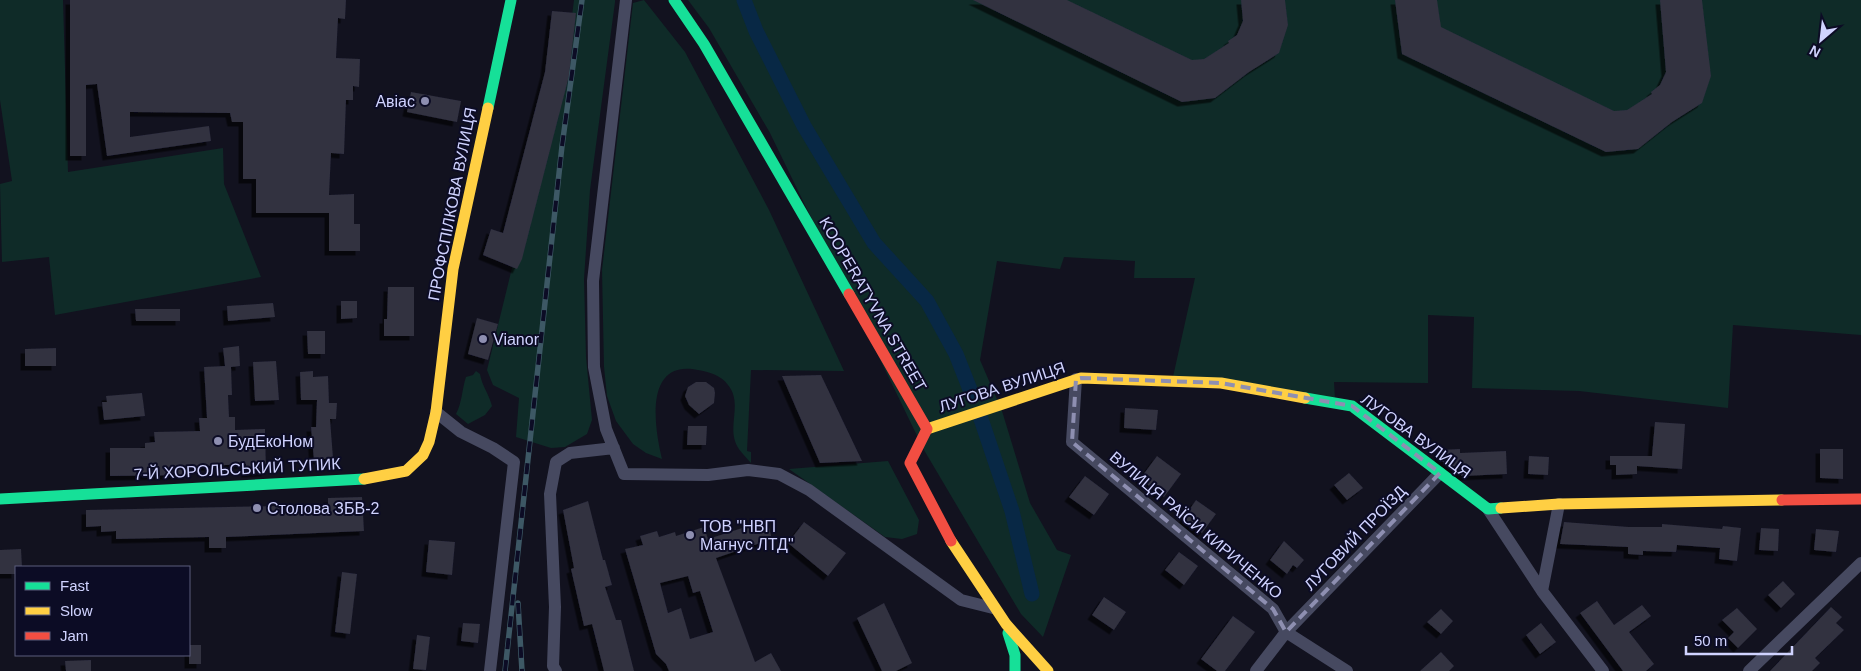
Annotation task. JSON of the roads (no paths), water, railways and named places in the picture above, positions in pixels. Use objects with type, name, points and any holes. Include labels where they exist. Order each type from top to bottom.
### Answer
[{"type":"street","name":"ПРОФСПІЛКОВА ВУЛИЦЯ","points":[[436,412],[453,270],[511,0]]},
{"type":"street","points":[[626,0],[593,281],[594,368],[606,429],[624,474],[708,475],[748,470],[779,474],[809,490],[962,600],[993,608]]},
{"type":"street","name":"KOOPERATYVNA STREET","points":[[674,0],[704,44],[927,429]]},
{"type":"street","name":"ЛУГОВА ВУЛИЦЯ","points":[[927,429],[1081,378],[1220,384],[1352,406],[1488,509]]},
{"type":"street","name":"ВУЛИЦЯ РАЇСИ КИРИЧЕНКО","points":[[1076,379],[1072,442],[1274,609],[1286,632],[1347,671]]},
{"type":"street","name":"7-Й ХОРОЛЬСЬКИЙ ТУПИК","points":[[0,499],[391,476],[406,471],[424,455],[436,412]]},
{"type":"street","points":[[436,412],[461,432],[493,448],[514,462],[490,671]]},
{"type":"street","points":[[927,429],[910,463],[961,557],[993,608],[1006,627],[1048,671]]},
{"type":"street","points":[[556,671],[553,666],[555,607],[550,494],[556,462],[570,453],[614,448]]},
{"type":"street","name":"ЛУГОВИЙ ПРОЇЗД","points":[[1256,671],[1286,632],[1440,473]]},
{"type":"street","points":[[1604,671],[1542,591],[1488,509],[1559,504],[1861,499]]},
{"type":"street","points":[[1542,591],[1559,504]]},
{"type":"street","points":[[1748,671],[1861,563]]},
{"type":"street","points":[[1006,627],[1015,655],[1015,671]]},
{"type":"waterway","points":[[744,0],[756,31],[804,126],[874,243],[927,301],[956,354],[971,392]]},
{"type":"waterway","points":[[981,419],[1012,511],[1032,594]]},
{"type":"railway","points":[[505,671],[562,146],[582,0]]},
{"type":"railway","points":[[518,603],[522,671]]},
{"type":"place","name":"Авіас","points":[[425,101]]},
{"type":"place","name":"Vianor","points":[[483,339]]},
{"type":"place","name":"БудЕкоНом","points":[[218,441]]},
{"type":"place","name":"Столова ЗБВ-2","points":[[257,508]]},
{"type":"place","name":"ТОВ \"НВП Магнус ЛТД\"","points":[[690,535]]}]
